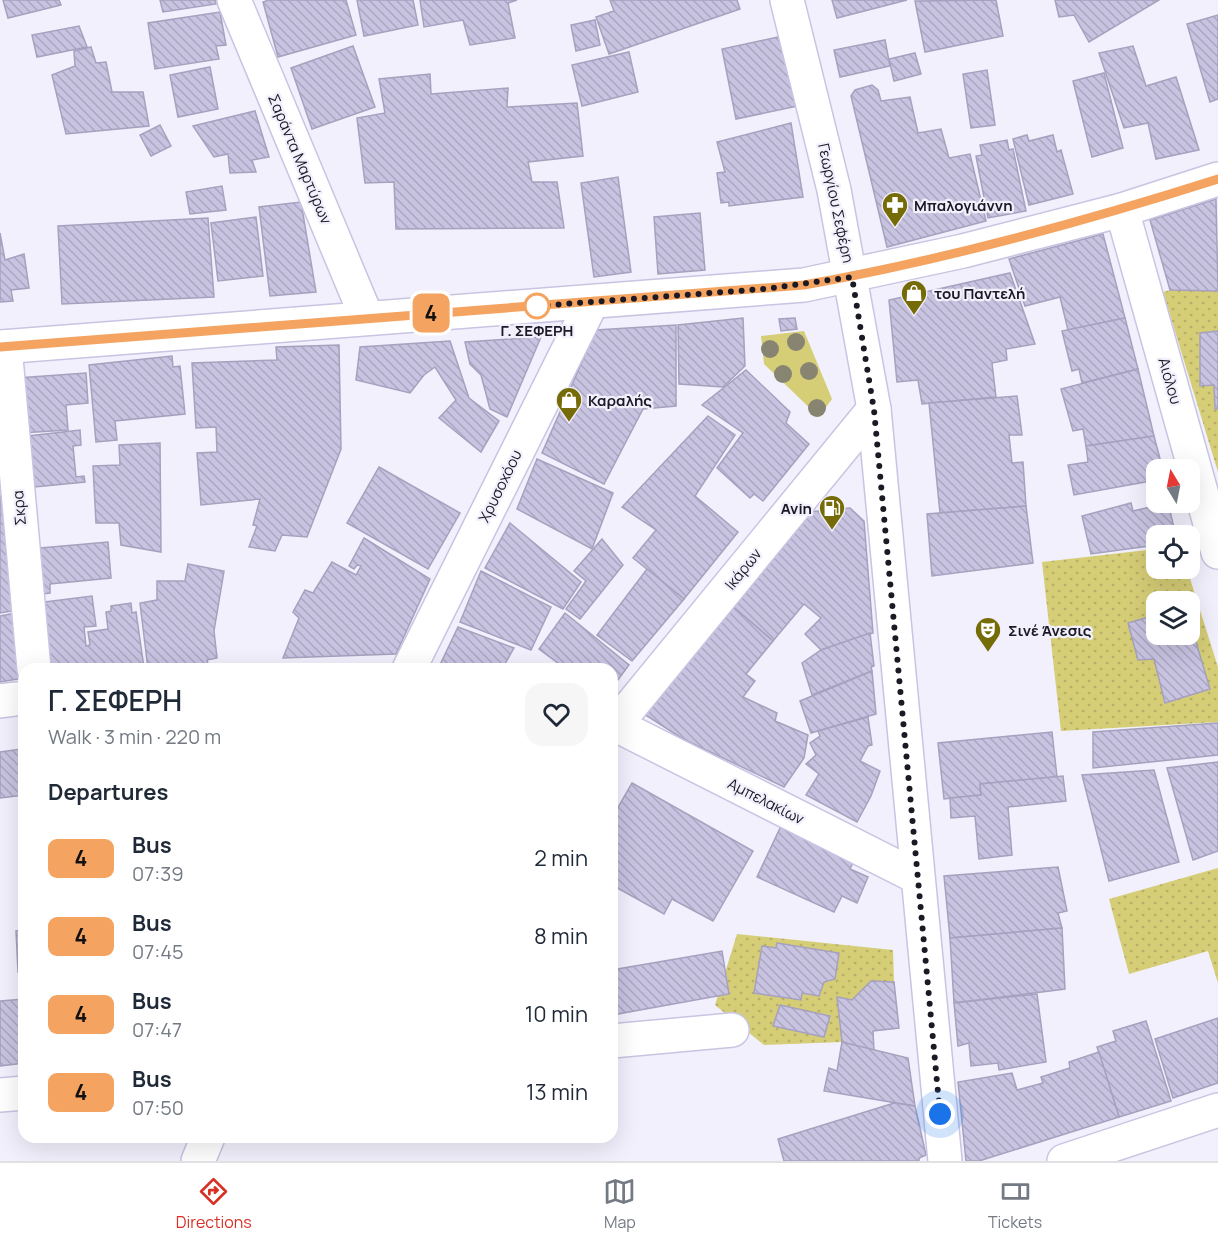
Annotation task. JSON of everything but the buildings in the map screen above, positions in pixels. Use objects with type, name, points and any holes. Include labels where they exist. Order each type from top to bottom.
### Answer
[{"type":"street","name":"Σαράντα Μαρτύρων","points":[[234,0],[367,318]]},
{"type":"street","name":"Γεωργίου Σεφέρη","points":[[787,0],[831,178],[852,277],[874,410],[945,1161]]},
{"type":"street","points":[[2,347],[774,288],[852,277],[1122,210],[1218,179]]},
{"type":"street","name":"Αιόλου","points":[[1122,210],[1218,552]]},
{"type":"street","name":"Χρυσοχόου","points":[[412,663],[592,302]]},
{"type":"street","name":"Σκρα","points":[[2,347],[33,663]]},
{"type":"street","name":"Ικάρων","points":[[618,722],[874,410]]},
{"type":"street","points":[[0,701],[18,699]]},
{"type":"street","name":"Αμπελακίων","points":[[618,729],[917,877]]},
{"type":"street","points":[[618,1040],[732,1030]]},
{"type":"street","points":[[0,1095],[18,1094]]},
{"type":"street","points":[[1064,1161],[1218,1110]]},
{"type":"street","points":[[198,1161],[206,1143]]},
{"type":"shaded area","points":[[1170,290],[1218,291],[1218,472],[1163,292]]},
{"type":"shaded area","points":[[804,331],[832,399],[819,417],[764,364],[761,336]]},
{"type":"shaded area","points":[[1146,550],[1146,579],[1190,579],[1194,591],[1146,591],[1146,645],[1200,645],[1200,610],[1218,667],[1218,722],[1061,731],[1042,562]]},
{"type":"shaded area","points":[[1218,868],[1218,983],[1208,951],[1129,974],[1109,899]]},
{"type":"shaded area","points":[[737,934],[893,950],[894,982],[871,981],[852,1000],[838,997],[842,1042],[764,1045],[715,1005]]},
{"type":"bus line","name":"4","points":[[0,347],[804,285],[919,262],[1029,234],[1122,210],[1218,179]]},
{"type":"place","name":"Μπαλογιάννη","points":[[895,228]]},
{"type":"place","name":"Γ. ΣΕΦΕΡΗ","points":[[537,306]]},
{"type":"place","name":"του Παντελή","points":[[914,316]]},
{"type":"place","name":"Καραλής","points":[[569,423]]},
{"type":"place","name":"Avin","points":[[832,531]]},
{"type":"place","name":"Σινέ Άνεσις","points":[[988,653]]},
{"type":"route","points":[[537,306],[764,289],[852,277],[874,410],[940,1114]]}]
